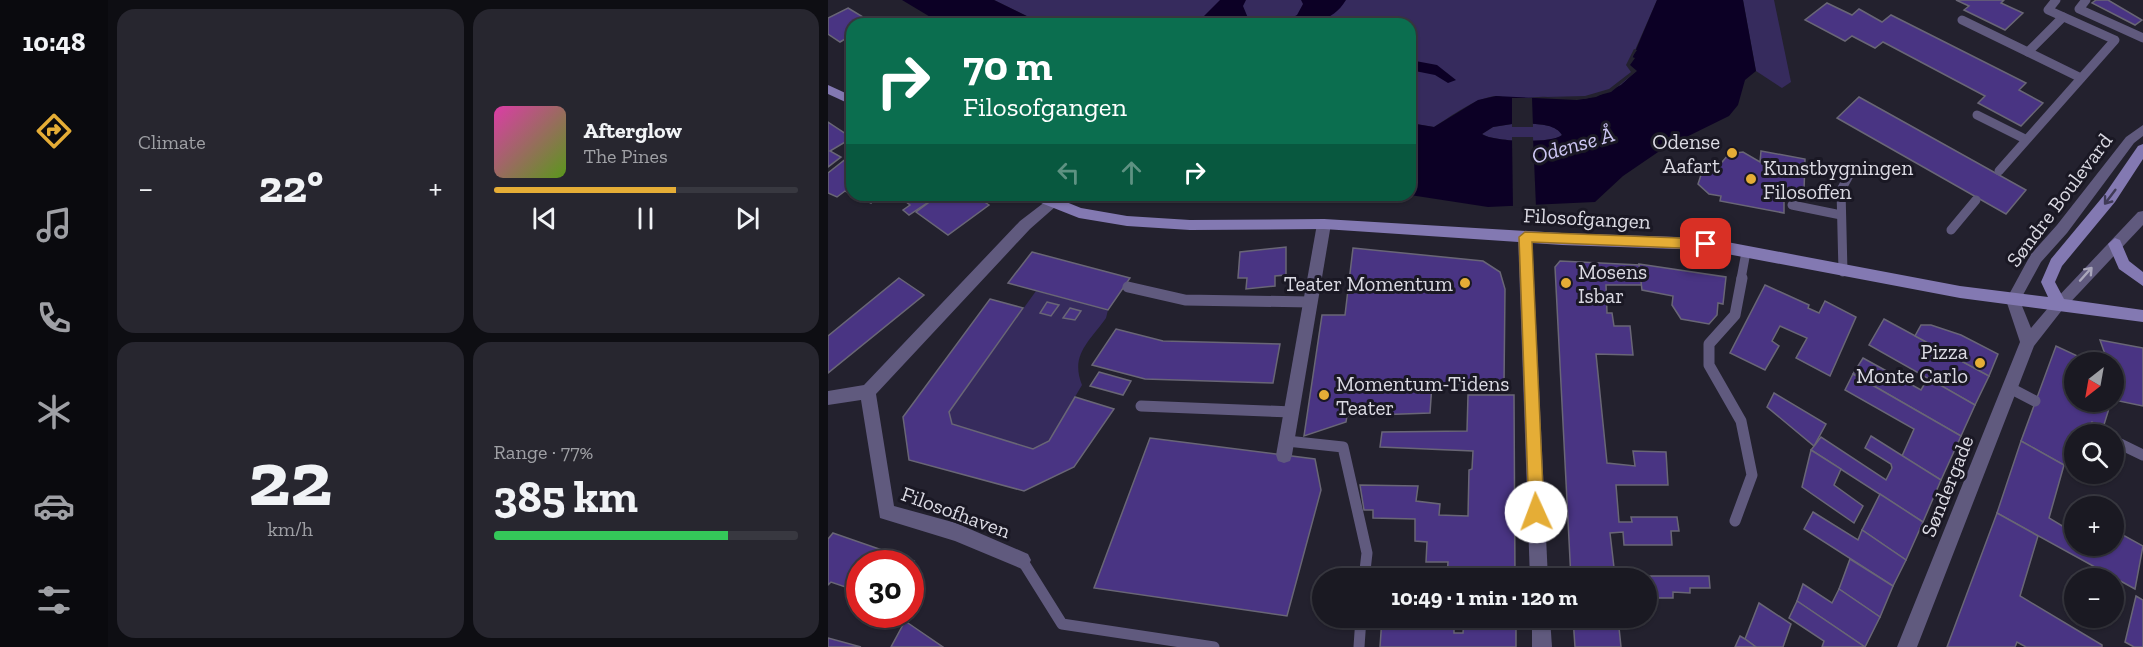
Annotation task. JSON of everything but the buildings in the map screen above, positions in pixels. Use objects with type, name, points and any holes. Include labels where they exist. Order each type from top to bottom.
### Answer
[{"type":"main road","points":[[828,89],[846,98]]},
{"type":"main road","points":[[2059,305],[2048,282],[2056,263],[2110,198],[2143,149]]},
{"type":"main road","name":"Filosofgangen","points":[[1050,202],[1079,213],[1127,221],[1190,225],[1324,224],[1525,237],[1706,244],[1843,272],[2013,300],[2143,315]]},
{"type":"main road","points":[[2115,244],[2124,265],[2143,280]]},
{"type":"street","name":"Søndre Boulevard","points":[[2013,300],[2036,258],[2062,229],[2130,140],[2143,129]]},
{"type":"street","points":[[828,398],[868,392],[1025,225],[1050,202]]},
{"type":"street","points":[[2059,305],[2143,216]]},
{"type":"street","points":[[1286,448],[1324,224]]},
{"type":"street","points":[[1525,237],[1539,568]]},
{"type":"street","points":[[2013,300],[2028,342]]},
{"type":"street","name":"Søndergade","points":[[1907,647],[2028,342],[2059,305]]},
{"type":"street","name":"Filosofhaven","points":[[868,392],[886,512],[956,532],[1022,560]]},
{"type":"street","points":[[1541,628],[1542,647]]},
{"type":"lane","points":[[1999,171],[2115,40],[2048,10],[2056,0]]},
{"type":"lane","points":[[2086,0],[2079,9],[2143,38]]},
{"type":"lane","points":[[2028,52],[2062,17]]},
{"type":"lane","points":[[1962,20],[2081,78]]},
{"type":"lane","points":[[1977,115],[2025,139]]},
{"type":"lane","points":[[1843,272],[1841,190],[1853,168]]},
{"type":"lane","points":[[1951,230],[1976,200]]},
{"type":"lane","points":[[1792,205],[1842,215]]},
{"type":"lane","points":[[1735,521],[1752,475],[1742,421],[1709,365],[1709,344],[1735,315],[1746,252]]},
{"type":"lane","points":[[1128,287],[1185,300],[1310,302]]},
{"type":"lane","points":[[2010,388],[2035,401]]},
{"type":"lane","points":[[1141,406],[1292,412]]},
{"type":"lane","points":[[2124,446],[2143,455]]},
{"type":"lane","points":[[1286,448],[1343,447],[1367,553],[1365,568]]},
{"type":"lane","points":[[1022,560],[1062,624],[1214,647]]},
{"type":"lane","points":[[1359,647],[1360,628]]},
{"type":"shaded area","points":[[994,0],[1657,0],[1632,57],[1635,58],[1632,66],[1637,71],[1616,88],[1595,96],[1573,98],[1488,97],[1464,108],[1434,127],[1416,124],[1416,18],[1031,18]]},
{"type":"shaded area","points":[[1743,0],[1774,0],[1791,82],[1782,88],[1756,71]]},
{"type":"shaded area","points":[[1512,124],[1547,125],[1562,135],[1546,140],[1522,141],[1498,139],[1482,134],[1493,127]]},
{"type":"shaded area","points":[[1036,291],[1108,310],[1106,318],[1083,349],[1080,357],[1078,365],[1082,385],[1049,441],[1033,449],[952,424],[949,412]]},
{"type":"water","points":[[902,0],[994,0],[1031,18],[932,18]]},
{"type":"water","points":[[1220,0],[1246,0],[1243,6],[1248,18],[1202,18]]},
{"type":"water","points":[[1301,0],[1346,0],[1327,18],[1291,18],[1297,15],[1303,4]]},
{"type":"water","name":"Odense Å","points":[[1657,0],[1743,0],[1756,71],[1745,80],[1738,105],[1729,116],[1664,148],[1623,176],[1595,202],[1488,207],[1416,196],[1416,124],[1434,127],[1478,100],[1496,96],[1577,100],[1596,97],[1621,85],[1636,71],[1629,66]],"holes":[[[1532,124],[1553,127],[1562,135],[1546,140],[1522,141],[1498,139],[1482,134],[1493,127]]]},
{"type":"water","points":[[1416,61],[1437,65],[1456,80],[1448,83],[1435,75],[1416,71]]},
{"type":"pier","points":[[1634,49],[1637,50],[1632,57],[1635,58],[1630,65],[1637,71],[1611,92],[1585,99],[1545,97],[1585,96],[1609,89],[1631,72],[1626,65]]},
{"type":"pier","points":[[1512,98],[1532,98],[1533,127],[1512,127]]},
{"type":"pier","points":[[1512,137],[1533,137],[1536,207],[1513,208]]},
{"type":"place","name":"Odense Aafart","points":[[1732,153]]},
{"type":"place","name":"Kunstbygningen Filosoffen","points":[[1751,179]]},
{"type":"place","name":"Teater Momentum","points":[[1465,283]]},
{"type":"place","name":"Mosens Isbar","points":[[1566,283]]},
{"type":"place","name":"Pizza Monte Carlo","points":[[1980,363]]},
{"type":"place","name":"Momentum-Tidens Teater","points":[[1324,395]]},
{"type":"route","points":[[1536,512],[1525,237],[1706,244]]}]
